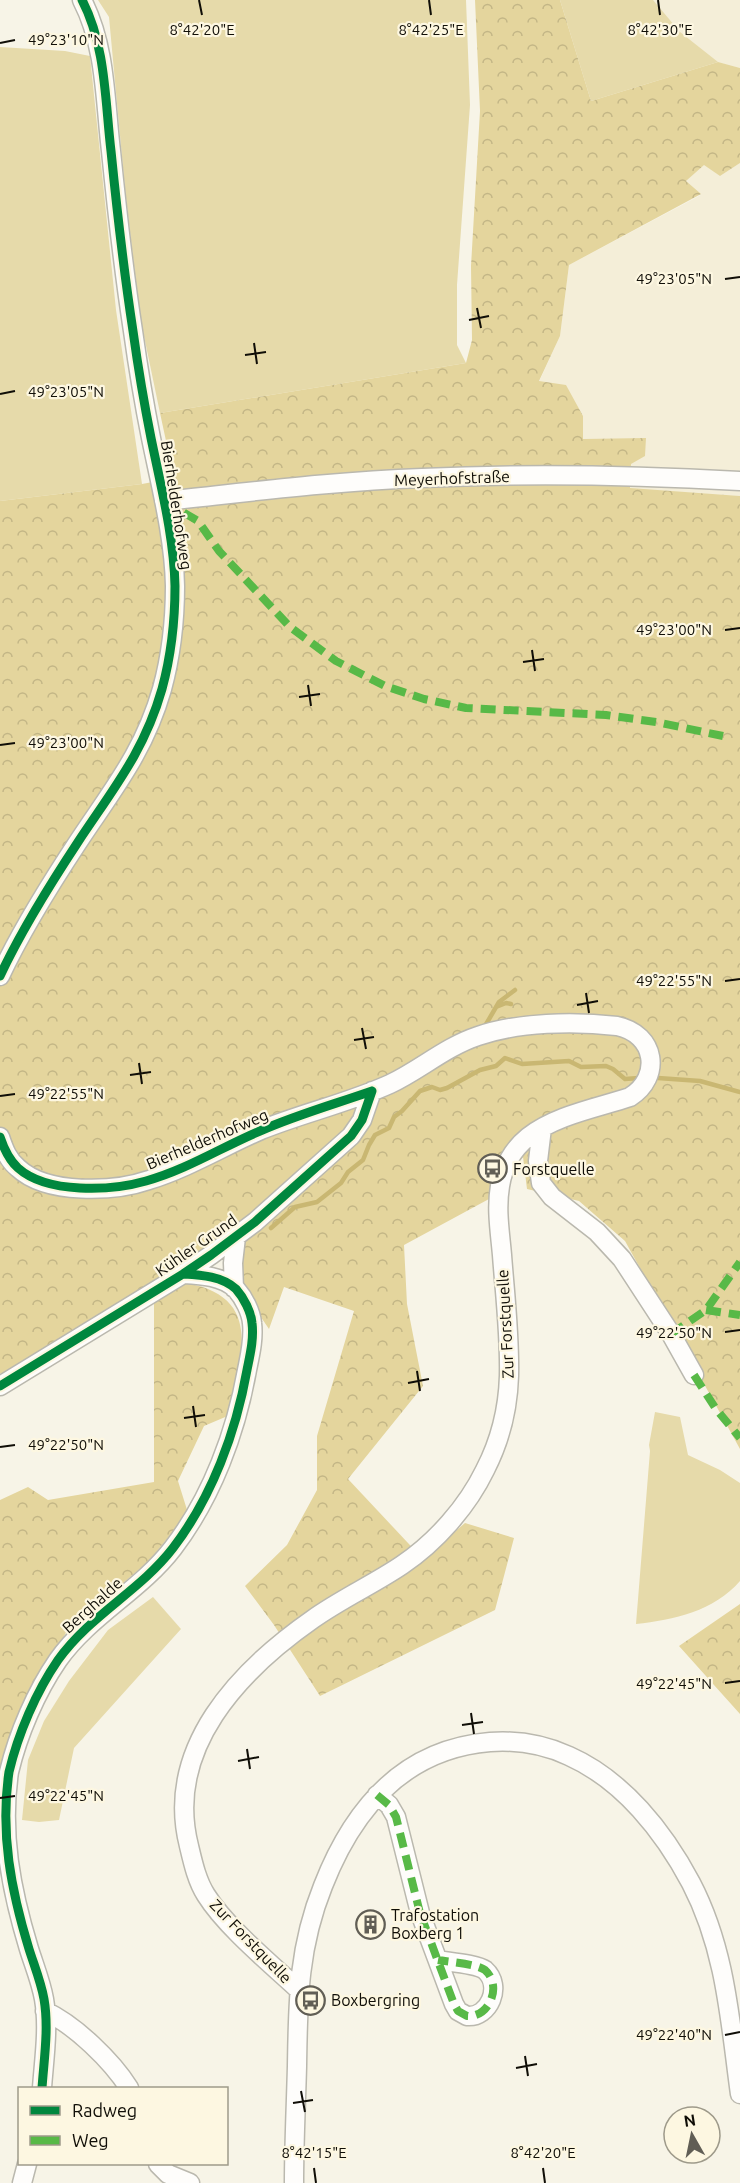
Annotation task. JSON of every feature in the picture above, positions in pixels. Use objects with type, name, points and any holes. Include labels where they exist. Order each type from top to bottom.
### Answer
[{"type":"street","name":"Bierhelderhofweg","points":[[0,976],[39,902],[130,766],[149,728],[167,668],[174,613],[173,561],[131,321],[100,56],[90,18],[82,0]]},
{"type":"street","name":"Meyerhofstraße","points":[[164,501],[345,483],[436,477],[567,475],[740,482]]},
{"type":"street","name":"Zur Forstquelle","points":[[299,1990],[237,1930],[204,1892],[193,1862],[185,1827],[188,1773],[202,1734],[224,1699],[250,1671],[282,1643],[314,1617],[403,1565],[428,1545],[457,1514],[484,1473],[499,1439],[506,1412],[509,1380],[509,1350],[498,1211],[500,1186],[505,1167],[513,1153],[527,1138],[542,1128],[630,1097],[638,1091],[645,1082],[651,1064],[650,1052],[643,1040],[630,1029],[610,1025],[511,1028],[460,1043],[409,1074],[372,1091]]},
{"type":"street","name":"Bierhelderhofweg","points":[[0,1137],[14,1165],[23,1173],[42,1182],[80,1188],[128,1185],[148,1181],[172,1172],[262,1130],[372,1091]]},
{"type":"street","name":"Kühler Grund","points":[[0,1386],[183,1274],[236,1237],[304,1180],[351,1136],[362,1120],[372,1091]]},
{"type":"street","points":[[542,1128],[538,1161],[541,1183],[552,1197],[597,1232],[622,1258],[671,1334],[694,1375]]},
{"type":"street","points":[[183,1274],[210,1277],[234,1288],[233,1263],[236,1237]]},
{"type":"street","name":"Berghalde","points":[[42,2087],[45,2050],[43,1996],[13,1897],[3,1836],[9,1772],[18,1741],[36,1698],[57,1661],[79,1634],[144,1580],[173,1549],[195,1515],[216,1475],[236,1422],[252,1338],[251,1317],[242,1298],[234,1288]]},
{"type":"street","points":[[294,2183],[299,1990],[303,1953],[322,1887],[353,1827],[377,1795],[402,1773],[433,1755],[464,1745],[496,1742],[528,1744],[558,1751],[586,1765],[610,1782],[644,1814],[675,1855],[691,1883],[710,1926],[723,1970],[740,2094]]},
{"type":"street","points":[[377,1795],[389,1805],[396,1817],[420,1913],[438,1960]]},
{"type":"street","points":[[45,2011],[63,2019],[114,2067],[128,2087]]},
{"type":"street","points":[[22,2183],[26,2165]]},
{"type":"street","points":[[160,2172],[190,2183]]},
{"type":"shaded area","points":[[98,0],[466,0],[470,105],[457,285],[457,345],[466,363],[160,413],[140,317],[109,17]]},
{"type":"shaded area","points":[[560,0],[740,0],[740,68],[717,62]]},
{"type":"shaded area","points":[[560,0],[653,0],[680,32],[718,62],[591,101]]},
{"type":"shaded area","points":[[0,47],[65,51],[90,56],[116,310],[142,484],[0,501]]},
{"type":"shaded area","points":[[740,163],[740,496],[629,489],[631,464],[583,439],[583,416],[539,382],[560,336],[569,265],[701,195],[686,181],[704,164],[720,176]]},
{"type":"shaded area","points":[[655,1412],[680,1417],[688,1455],[720,1470],[740,1483],[740,1581],[730,1591],[706,1607],[679,1617],[636,1624],[649,1445]]},
{"type":"shaded area","points":[[153,1597],[181,1629],[74,1748],[59,1820],[39,1822],[22,1820],[28,1760],[44,1721],[69,1681],[108,1630]]},
{"type":"green space","points":[[475,0],[560,0],[591,101],[718,62],[740,68],[740,163],[720,176],[704,165],[686,181],[701,194],[569,265],[560,336],[539,381],[566,385],[583,416],[583,439],[646,438],[645,456],[631,464],[630,488],[740,496],[740,1449],[625,1241],[579,1201],[527,1189],[523,1157],[489,1199],[404,1245],[407,1304],[423,1386],[348,1479],[423,1559],[465,1523],[514,1538],[495,1610],[320,1696],[274,1625],[245,1586],[287,1545],[317,1490],[317,1436],[354,1311],[284,1287],[269,1329],[239,1285],[239,1239],[207,1251],[0,1373],[0,501],[174,478],[160,413],[466,363],[472,340],[471,266],[480,111]]},
{"type":"green space","points":[[186,1283],[211,1290],[228,1301],[237,1316],[241,1332],[241,1351],[230,1415],[204,1426],[178,1481],[188,1513],[149,1561],[67,1631],[29,1695],[0,1772],[0,1500],[28,1487],[48,1500],[154,1482],[154,1301]]},
{"type":"green space","points":[[740,1604],[740,1714],[679,1646]]},
{"type":"waterway","points":[[485,1026],[499,1002],[515,990]]},
{"type":"waterway","points":[[496,1007],[506,1003],[511,1004]]},
{"type":"waterway","points":[[271,1228],[295,1207],[317,1202],[341,1183],[348,1172],[363,1160],[375,1135],[389,1128],[394,1117],[420,1091],[432,1087],[440,1090],[447,1088],[480,1070],[496,1066],[505,1058],[522,1064],[569,1061],[581,1067],[606,1066],[625,1079],[639,1078]]},
{"type":"waterway","points":[[658,1078],[700,1081],[740,1092]]},
{"type":"marked path","points":[[164,501],[198,521],[219,551],[290,627],[336,661],[385,686],[424,699],[466,708],[606,715],[656,722],[723,736]]},
{"type":"marked path","points":[[671,1334],[706,1310],[740,1262]]},
{"type":"marked path","points":[[706,1310],[740,1315]]},
{"type":"marked path","points":[[694,1375],[716,1409],[740,1438]]},
{"type":"marked path","points":[[377,1795],[389,1805],[396,1817],[420,1913],[454,2004],[458,2011],[467,2016],[482,2012],[491,2000],[493,1992],[493,1984],[485,1970],[438,1960]]},
{"type":"cycle path","points":[[0,976],[36,908],[137,751],[162,689],[173,625],[175,586],[172,549],[130,309],[103,74],[96,36],[82,0]]},
{"type":"cycle path","points":[[0,1137],[12,1161],[30,1176],[62,1186],[115,1187],[161,1176],[190,1165],[274,1125],[372,1091]]},
{"type":"cycle path","points":[[0,1386],[183,1274],[255,1222],[351,1136],[362,1120],[372,1091]]},
{"type":"cycle path","points":[[42,2087],[46,2044],[44,1999],[12,1883],[6,1817],[9,1772],[17,1743],[29,1714],[58,1660],[85,1630],[146,1577],[173,1548],[211,1486],[229,1440],[250,1353],[252,1341],[250,1314],[236,1289],[224,1281],[183,1274]]},
{"type":"place","name":"Forstquelle","points":[[492,1169]]},
{"type":"place","name":"Trafostation Boxberg 1","points":[[370,1924]]},
{"type":"place","name":"Boxbergring","points":[[310,2000]]}]
